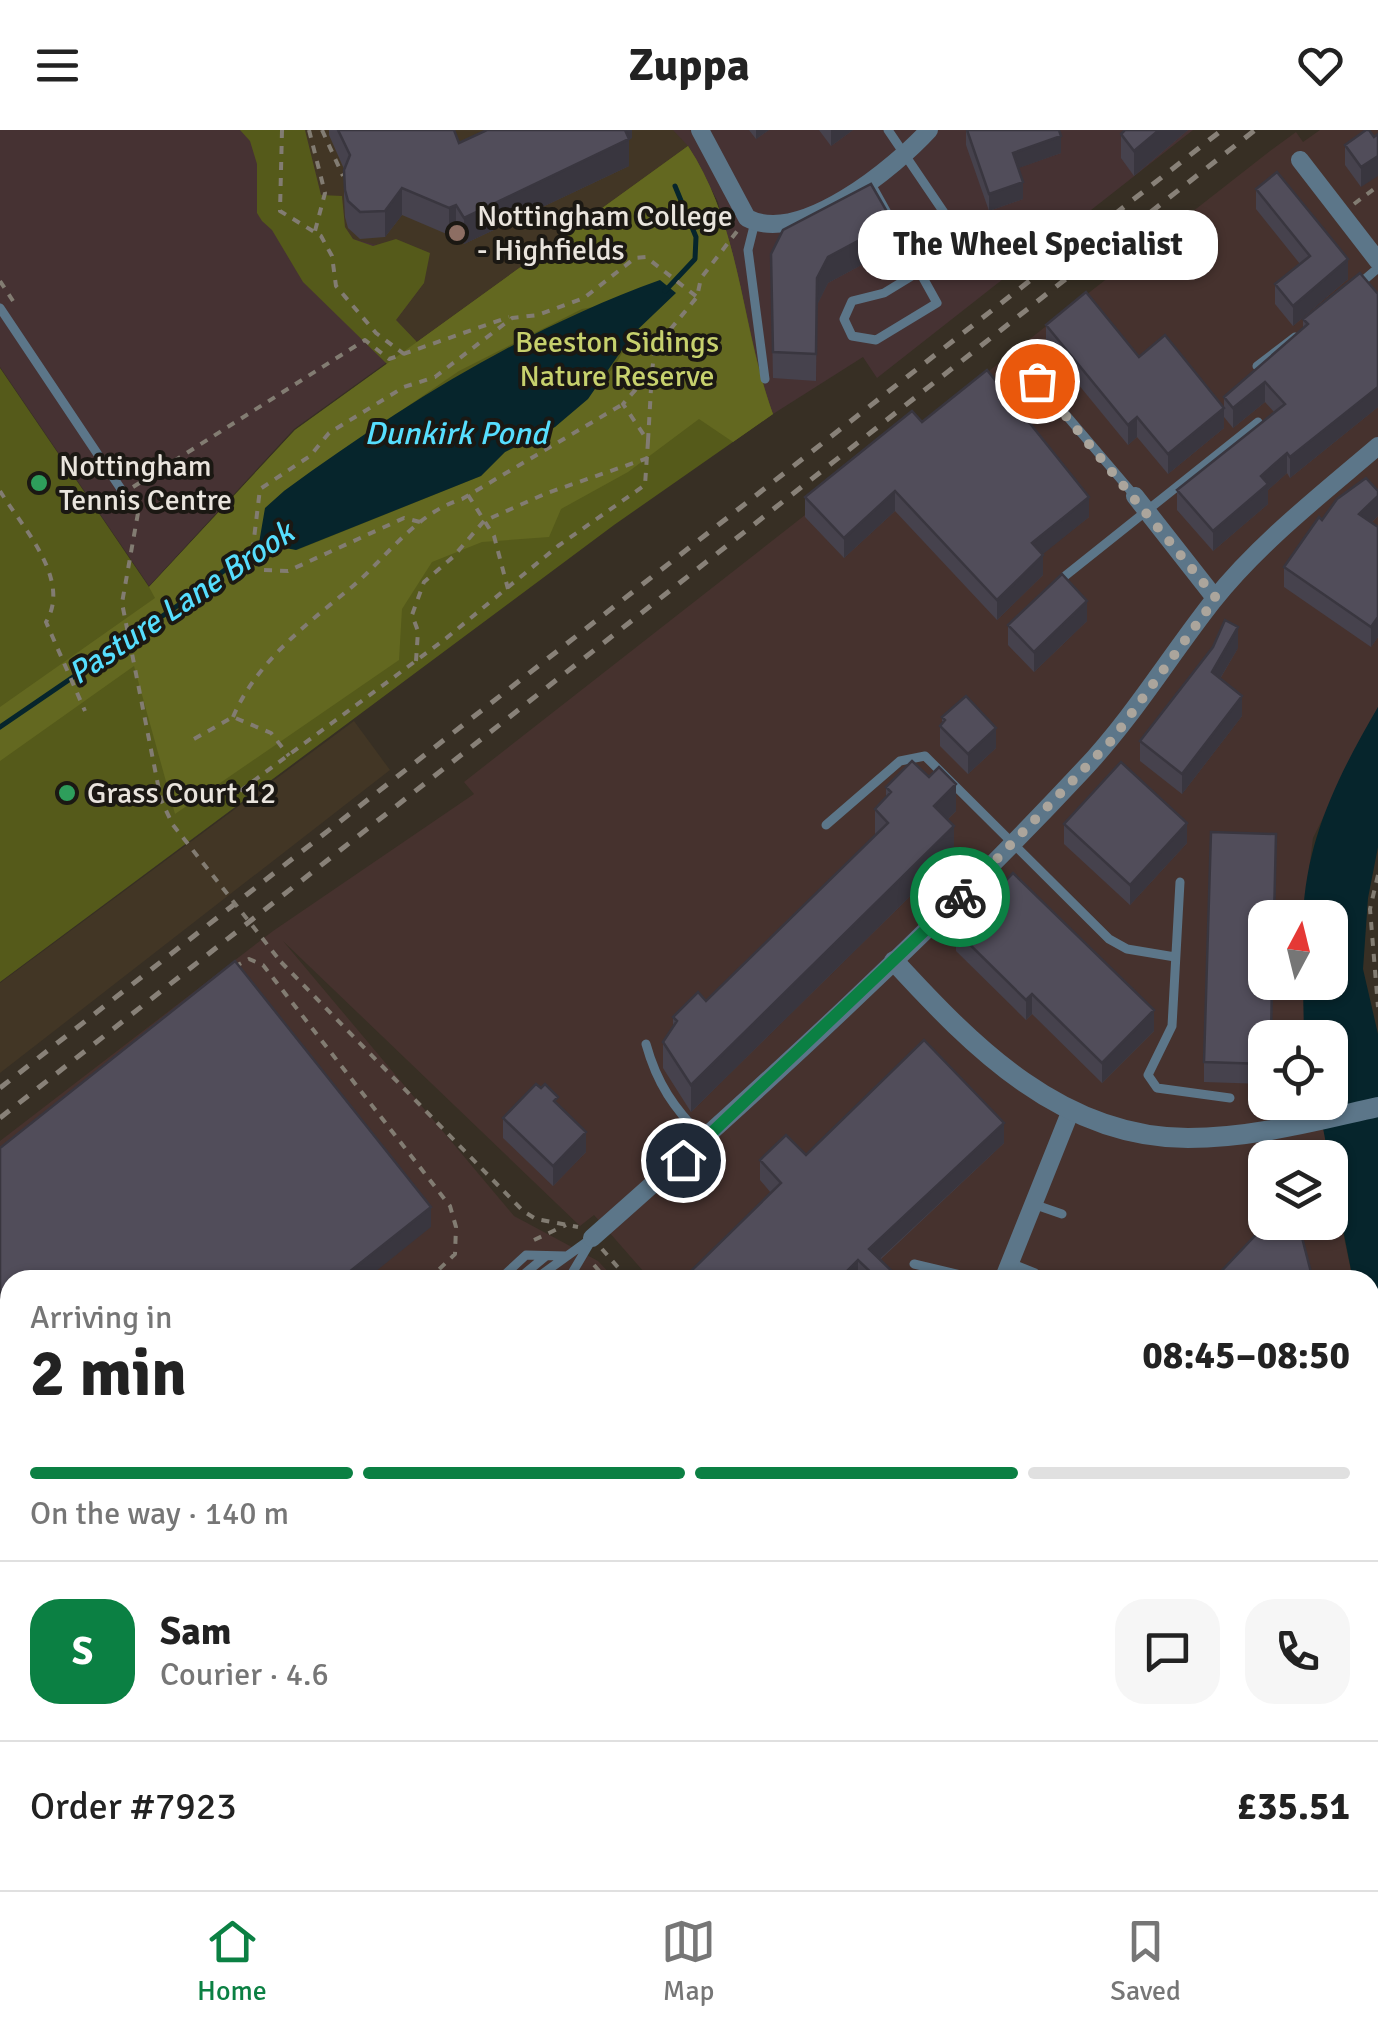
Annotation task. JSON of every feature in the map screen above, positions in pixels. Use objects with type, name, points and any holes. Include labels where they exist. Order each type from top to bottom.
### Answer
[{"type":"street","points":[[700,130],[751,220],[801,217],[848,199],[906,155],[929,130]]},
{"type":"street","points":[[1300,160],[1378,261]]},
{"type":"street","points":[[591,1238],[704,1140],[1014,844],[1112,740],[1216,598],[1280,532],[1378,446]]},
{"type":"street","points":[[1141,503],[1216,598]]},
{"type":"street","points":[[894,961],[999,1068],[1070,1110],[1115,1124],[1184,1138],[1274,1130],[1378,1108]]},
{"type":"street","points":[[1007,1270],[1070,1110]]},
{"type":"lane","points":[[888,130],[964,242],[982,248]]},
{"type":"lane","points":[[871,184],[920,271],[938,303],[876,340],[852,336],[844,319],[852,302],[884,293],[920,271]]},
{"type":"lane","points":[[751,220],[748,250],[766,379]]},
{"type":"lane","points":[[1345,296],[1378,268]]},
{"type":"lane","points":[[0,308],[135,508]]},
{"type":"lane","points":[[1257,366],[1308,326]]},
{"type":"lane","points":[[1037,381],[1141,503]]},
{"type":"lane","points":[[1064,576],[1141,503],[1258,422]]},
{"type":"lane","points":[[826,825],[900,761],[925,756],[1109,940],[1127,950],[1175,958]]},
{"type":"lane","points":[[1180,882],[1172,1026],[1148,1074],[1157,1088],[1230,1098]]},
{"type":"lane","points":[[646,1044],[656,1080],[670,1104],[704,1140]]},
{"type":"lane","points":[[1033,1204],[1062,1214]]},
{"type":"lane","points":[[548,1270],[591,1238]]},
{"type":"lane","points":[[573,1270],[591,1238]]},
{"type":"lane","points":[[509,1270],[526,1254],[567,1256]]},
{"type":"lane","points":[[529,1270],[546,1255]]},
{"type":"lane","points":[[914,1264],[940,1270]]},
{"type":"path","points":[[282,130],[280,211],[315,231],[328,246],[336,286],[376,333],[404,354]]},
{"type":"path","points":[[309,130],[325,194],[315,231]]},
{"type":"path","points":[[322,130],[342,176]]},
{"type":"path","points":[[1342,212],[1378,186]]},
{"type":"path","points":[[240,790],[416,661],[558,546],[645,485],[655,348],[697,297],[701,278],[751,220]]},
{"type":"path","points":[[366,340],[389,359],[492,320],[584,298],[635,258],[650,258],[662,272],[684,283],[697,297]]},
{"type":"path","points":[[420,522],[404,518],[288,572],[263,570],[252,555],[260,489],[310,456],[330,434],[404,387],[435,377],[512,318]]},
{"type":"path","points":[[133,486],[376,333]]},
{"type":"path","points":[[194,739],[233,717],[245,689],[312,616],[354,584],[439,506],[468,495],[623,404],[652,371]]},
{"type":"path","points":[[623,404],[648,441]]},
{"type":"path","points":[[416,661],[418,631],[412,614],[424,582],[453,558],[484,521],[546,492],[648,458]]},
{"type":"path","points":[[0,492],[52,576],[53,602],[46,622],[85,710]]},
{"type":"path","points":[[468,495],[494,536],[508,589]]},
{"type":"path","points":[[135,508],[122,603],[161,800],[173,825],[281,962],[523,1211],[591,1238],[620,1270]]},
{"type":"path","points":[[233,717],[271,732],[289,756]]},
{"type":"path","points":[[1378,876],[1370,908],[1378,1007]]},
{"type":"path","points":[[226,973],[241,961],[263,965],[450,1206],[456,1227],[456,1254],[439,1270]]},
{"type":"path","points":[[522,1246],[566,1225]]},
{"type":"path","points":[[590,1262],[598,1270]]},
{"type":"shaded area","points":[[0,130],[1193,130],[877,378],[863,357],[773,414],[760,379],[718,202],[688,146],[294,429],[149,586],[0,367]]},
{"type":"shaded area","name":"Nottingham College - Highfields","points":[[305,130],[673,130],[688,146],[417,342],[396,320],[424,283],[381,246],[353,239],[345,227],[342,197],[321,195]]},
{"type":"shaded area","points":[[1320,130],[1378,130],[1378,707],[1313,838],[1305,900],[1248,900],[1248,1000],[1303,1000],[1304,1020],[1248,1020],[1248,1120],[1322,1120],[1326,1140],[1248,1140],[1248,1240],[1344,1240],[1351,1270],[642,1270],[594,1215],[580,1226],[283,941],[514,1216],[598,1261],[607,1270],[0,1270],[0,1141],[273,931],[474,794],[464,782],[1296,132],[1303,142]]},
{"type":"shaded area","points":[[354,721],[390,770],[0,1073],[0,983]]},
{"type":"green space","name":"Beeston Sidings Nature Reserve","points":[[240,130],[305,130],[321,195],[342,196],[345,227],[353,239],[373,246],[396,239],[430,253],[424,283],[396,320],[417,342],[688,146],[706,177],[730,243],[773,414],[614,525],[0,982],[0,368],[149,587],[295,430],[387,364],[303,282],[272,230],[262,221],[257,213],[257,164],[250,141]]},
{"type":"green space","name":"Beeston Sidings Nature Reserve","points":[[688,146],[706,177],[730,243],[773,414],[733,442],[699,419],[628,472],[561,509],[549,537],[482,542],[432,562],[402,609],[399,660],[175,814],[134,666],[0,761],[0,707],[155,598],[149,587],[295,430]],"holes":[[[675,293],[633,334],[614,367],[555,427],[505,452],[481,476],[297,550],[279,546],[284,491],[459,371],[582,309]]]},
{"type":"water","name":"Dunkirk Pond","points":[[660,280],[676,293],[633,334],[588,399],[555,427],[505,452],[481,476],[296,550],[259,543],[265,508],[373,429],[512,346]]},
{"type":"water","points":[[1378,707],[1378,847],[1368,898],[1363,969],[1378,1034],[1378,1270],[1351,1270],[1345,1240],[1348,1140],[1325,1140],[1321,1120],[1348,1120],[1348,1020],[1304,1020],[1303,1000],[1348,1000],[1348,900],[1304,900],[1310,861],[1327,808]]},
{"type":"building","points":[[338,130],[454,130],[459,143],[487,130],[625,130],[629,139],[464,218],[456,205],[449,208],[402,188],[385,211],[360,212],[348,201],[345,190],[344,170],[350,155]]},
{"type":"building","points":[[967,130],[1059,130],[1061,136],[1013,153],[1023,182],[989,194]]},
{"type":"building","points":[[1125,130],[1159,130],[1134,151],[1121,134]]},
{"type":"building","points":[[1366,130],[1374,137],[1378,134],[1378,156],[1361,167],[1345,145]]},
{"type":"building","points":[[1277,172],[1348,259],[1293,306],[1275,284],[1310,256],[1256,189]]},
{"type":"building","points":[[871,184],[893,222],[828,257],[817,278],[816,354],[773,352],[771,254],[783,230]]},
{"type":"building","points":[[1360,273],[1378,294],[1378,387],[1290,457],[1287,453],[1261,476],[1268,484],[1213,531],[1177,490],[1285,404],[1265,382],[1233,408],[1224,397],[1308,324],[1303,319]]},
{"type":"building","points":[[1086,292],[1139,357],[1165,335],[1224,408],[1168,454],[1137,417],[1128,425],[1046,325]]},
{"type":"building","points":[[987,370],[1089,497],[1032,543],[1043,555],[997,600],[895,491],[844,538],[805,497],[912,411],[922,422]]},
{"type":"building","points":[[1366,478],[1378,491],[1378,496],[1359,514],[1378,527],[1378,617],[1371,627],[1284,567],[1319,517],[1322,520],[1337,499]]},
{"type":"building","points":[[1062,574],[1087,601],[1034,652],[1008,625]]},
{"type":"building","points":[[1225,620],[1238,627],[1212,672],[1242,696],[1182,774],[1140,741],[1213,647]]},
{"type":"building","points":[[966,696],[996,728],[968,754],[940,726],[945,720],[942,717]]},
{"type":"building","points":[[912,761],[929,777],[939,767],[956,784],[934,806],[954,826],[691,1085],[663,1042],[677,1021],[673,1017],[698,992],[706,1001],[888,823],[875,809],[891,792],[886,787]]},
{"type":"building","points":[[1121,762],[1187,823],[1130,885],[1064,824]]},
{"type":"building","points":[[1211,832],[1276,834],[1274,900],[1248,900],[1248,1000],[1272,1000],[1271,1020],[1248,1020],[1248,1063],[1204,1062]]},
{"type":"building","points":[[1013,873],[1154,1010],[1102,1063],[1032,994],[1026,1000],[956,931]]},
{"type":"building","points":[[235,961],[431,1207],[352,1270],[0,1270],[0,1148]]},
{"type":"building","points":[[924,1040],[1004,1123],[869,1249],[891,1270],[868,1270],[858,1260],[848,1270],[692,1270],[781,1183],[760,1160],[786,1135],[806,1155]]},
{"type":"building","points":[[536,1084],[541,1088],[545,1084],[558,1097],[554,1101],[586,1132],[553,1166],[503,1118]]},
{"type":"building","points":[[1251,1240],[1303,1240],[1310,1270],[1222,1270]]},
{"type":"waterway","name":"Pasture Lane Brook","points":[[665,291],[695,259],[696,237],[675,186]]},
{"type":"waterway","name":"Pasture Lane Brook","points":[[0,727],[180,604],[263,541]]},
{"type":"railway","points":[[0,1088],[1222,130]]},
{"type":"railway","points":[[0,1118],[1255,130]]},
{"type":"way so far","points":[[960,897],[1112,740],[1216,598],[1136,496],[1037,381]]},
{"type":"place","name":"Nottingham College - Highfields","points":[[457,233]]},
{"type":"place","name":"The Wheel Specialist","points":[[1037,381]]},
{"type":"place","name":"Nottingham Tennis Centre","points":[[39,483]]},
{"type":"place","name":"Grass Court 12","points":[[67,793]]},
{"type":"route","points":[[683,1160],[960,897]]}]
